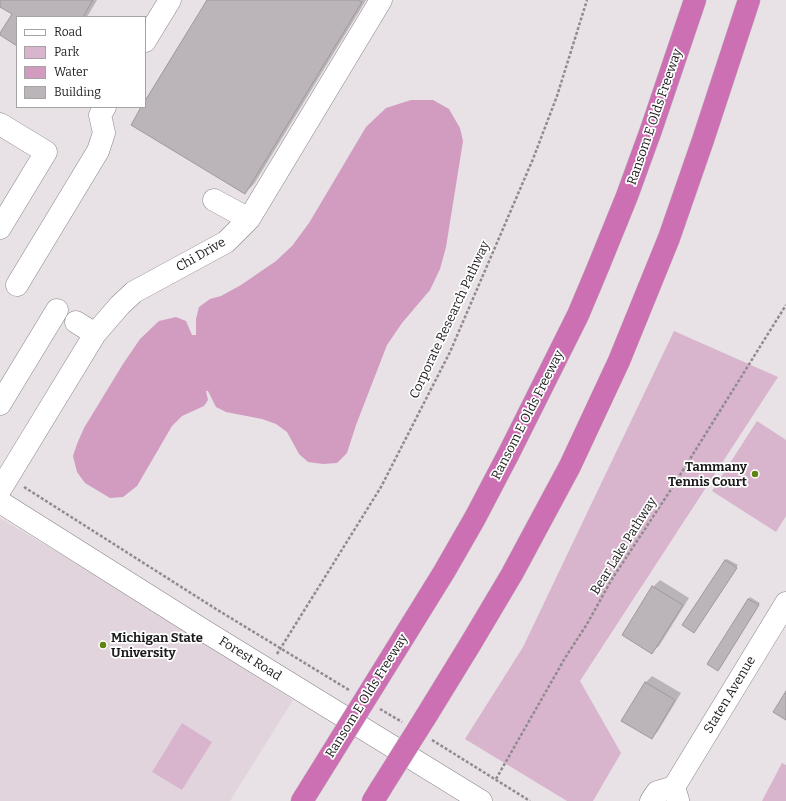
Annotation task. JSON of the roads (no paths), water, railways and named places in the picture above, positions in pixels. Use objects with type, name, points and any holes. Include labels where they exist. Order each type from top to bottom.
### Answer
[{"type":"highway","name":"Ransom E Olds Freeway","points":[[302,801],[444,572],[475,518],[513,446],[578,315],[627,196],[695,0]]},
{"type":"highway","points":[[377,795],[421,728],[512,574],[570,466],[619,361],[669,238],[749,0]]},
{"type":"street","points":[[146,39],[170,0]]},
{"type":"street","name":"Chi Drive","points":[[4,484],[95,334],[120,305],[134,292],[226,242],[249,219],[381,0]]},
{"type":"street","points":[[17,285],[98,151],[104,133],[100,115],[104,108]]},
{"type":"street","points":[[0,124],[46,152],[0,228]]},
{"type":"street","points":[[214,200],[249,219]]},
{"type":"street","points":[[0,404],[57,310]]},
{"type":"street","points":[[76,322],[95,334]]},
{"type":"street","name":"Forest Road","points":[[0,502],[267,670],[481,801]]},
{"type":"street","name":"Staten Avenue","points":[[651,801],[657,792],[676,794],[786,603]]},
{"type":"water","points":[[411,100],[433,100],[449,109],[460,128],[463,141],[446,247],[440,269],[430,290],[402,323],[387,345],[356,425],[347,453],[337,463],[323,464],[308,462],[299,454],[287,432],[276,424],[262,419],[226,412],[216,407],[208,391],[206,391],[208,400],[204,406],[182,416],[172,426],[137,486],[123,497],[110,498],[85,483],[77,472],[73,456],[77,444],[84,428],[140,339],[159,321],[176,317],[186,321],[192,335],[196,335],[196,319],[199,307],[210,299],[221,296],[241,285],[276,261],[292,246],[309,223],[366,127],[386,108]]},
{"type":"place","name":"Tammany Tennis Court","points":[[755,474]]},
{"type":"place","name":"Michigan State University","points":[[103,645]]}]
